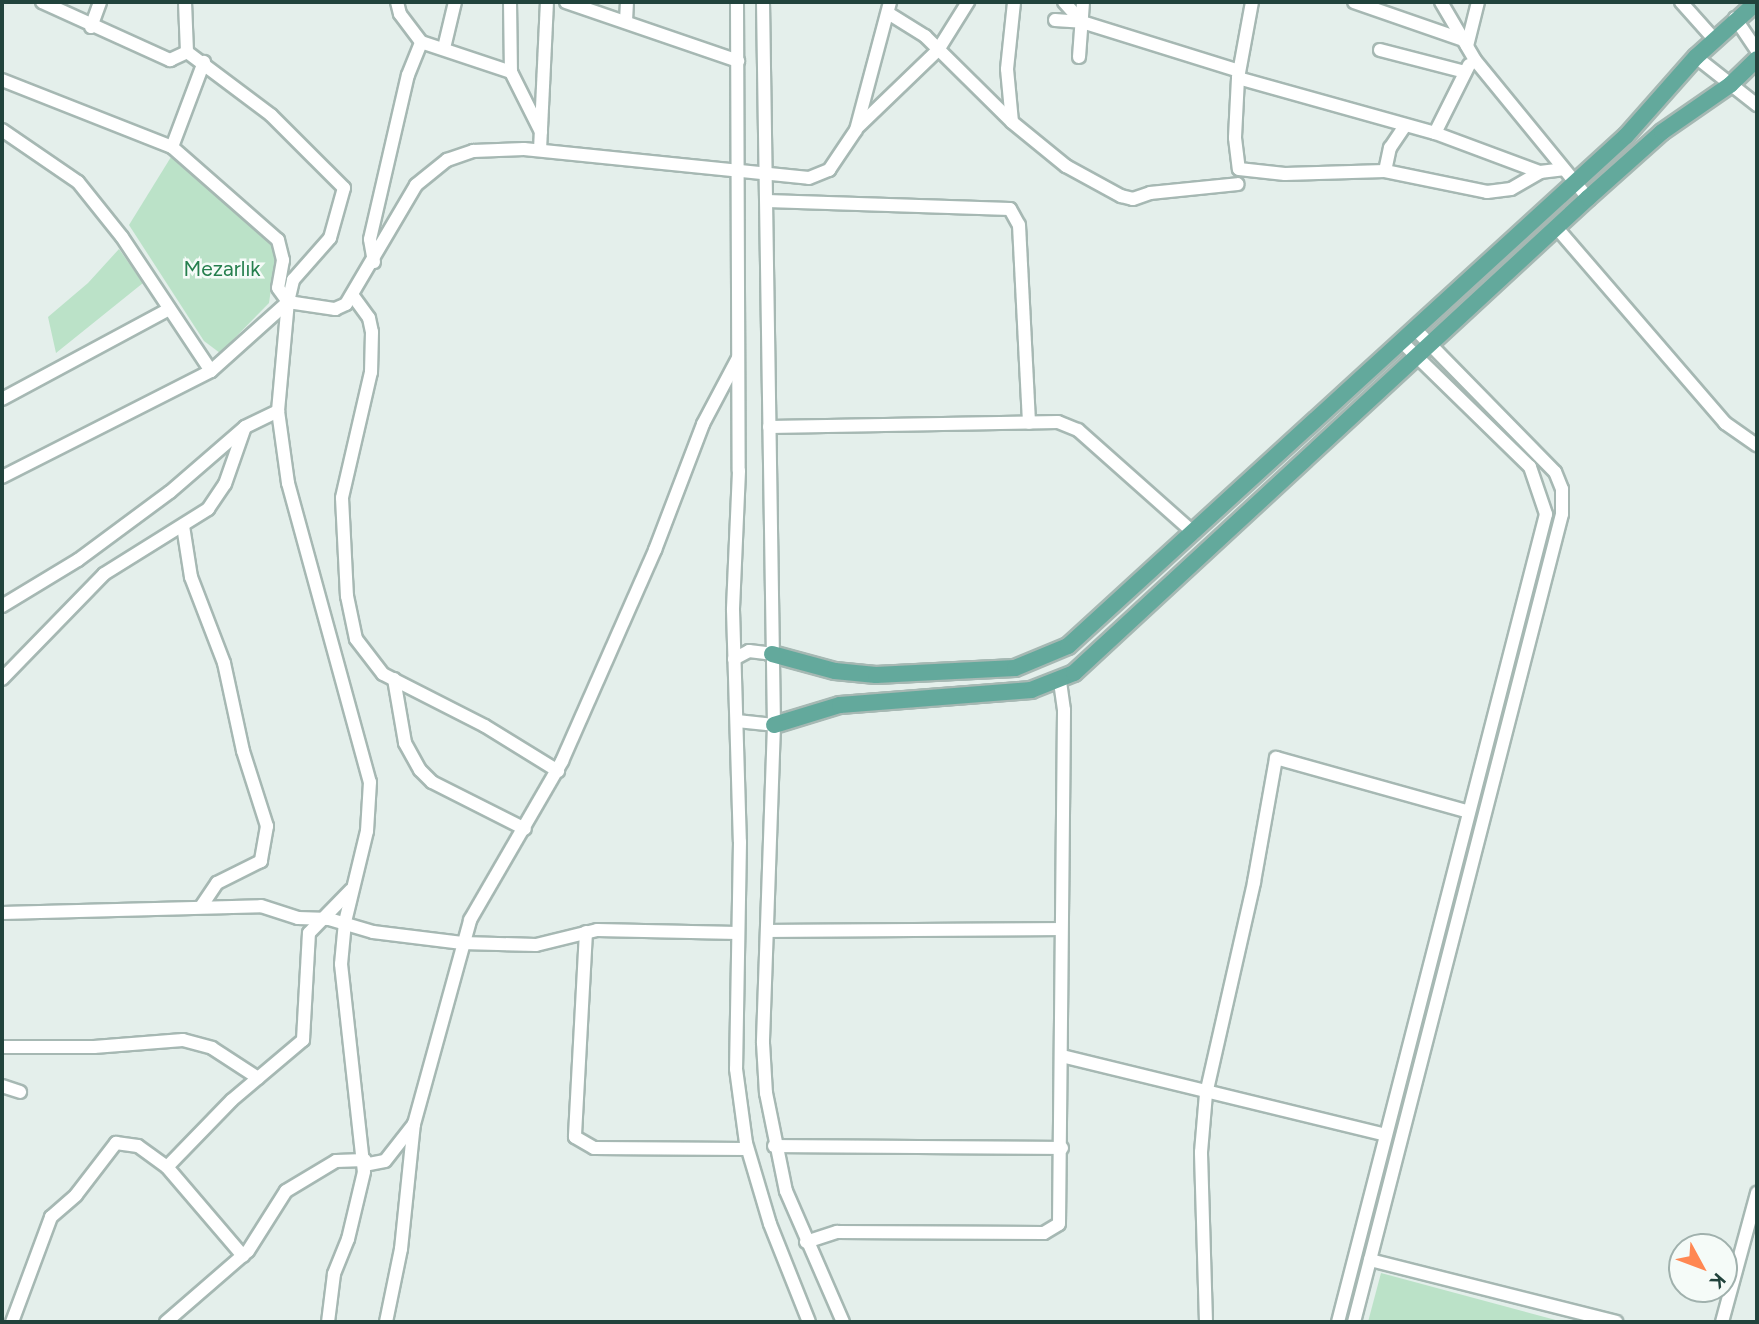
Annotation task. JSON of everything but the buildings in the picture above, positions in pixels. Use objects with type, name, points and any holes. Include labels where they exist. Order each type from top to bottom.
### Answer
[{"type":"main road","points":[[1422,336],[1574,182],[1643,118],[1696,57],[1735,18],[1757,2]]},
{"type":"main road","points":[[772,654],[835,671],[876,675],[1033,663],[1068,646],[1422,336],[1556,227],[1662,132],[1730,85],[1757,59]]},
{"type":"main road","points":[[774,725],[840,705],[1021,692],[1060,681],[1087,663],[1408,348]]},
{"type":"street","points":[[42,2],[91,27],[170,60],[187,52]]},
{"type":"street","points":[[91,27],[100,2]]},
{"type":"street","points":[[185,2],[187,52]]},
{"type":"street","points":[[397,2],[400,14],[421,42],[511,72]]},
{"type":"street","points":[[444,48],[455,2]]},
{"type":"street","points":[[510,2],[511,72],[541,132]]},
{"type":"street","points":[[540,150],[547,2]]},
{"type":"street","points":[[566,2],[738,61]]},
{"type":"street","points":[[626,21],[627,2]]},
{"type":"street","points":[[737,2],[740,173],[734,659],[737,721],[736,1069],[747,1149],[770,1224],[809,1322]]},
{"type":"street","points":[[764,2],[774,725],[763,1043],[774,1146],[806,1242],[843,1322]]},
{"type":"street","points":[[954,2],[960,15]]},
{"type":"street","points":[[2,80],[172,147],[278,240],[283,260],[278,288],[288,302],[335,309],[353,296],[374,262],[392,221],[416,185],[447,160],[473,151],[540,150],[740,173],[809,178],[829,170],[857,128],[938,50],[968,2]]},
{"type":"street","points":[[1013,122],[1007,69],[1014,2]]},
{"type":"street","points":[[1064,2],[1082,22]]},
{"type":"street","points":[[1079,57],[1083,2]]},
{"type":"street","points":[[1252,2],[1239,75],[1235,138],[1240,169],[1285,174],[1385,171],[1487,192],[1511,189],[1540,172],[1563,169]]},
{"type":"street","points":[[1354,2],[1468,47]]},
{"type":"street","points":[[1441,2],[1468,47],[1588,198]]},
{"type":"street","points":[[1435,133],[1465,72],[1478,2]]},
{"type":"street","points":[[1681,2],[1714,39]]},
{"type":"street","points":[[857,128],[889,7],[925,36],[1013,122],[1066,166],[1121,196],[1133,199],[1150,193],[1238,184]]},
{"type":"street","points":[[1735,18],[1757,51]]},
{"type":"street","points":[[1055,20],[1082,22],[1239,75],[1435,133],[1540,172]]},
{"type":"street","points":[[374,262],[369,254],[370,239],[408,75],[421,42]]},
{"type":"street","points":[[1380,50],[1465,72]]},
{"type":"street","points":[[187,52],[204,62],[271,115],[344,188],[330,238],[293,280],[288,302],[278,411],[288,484],[313,582],[367,763],[370,802],[345,922],[341,986],[364,1162],[357,1208],[334,1274],[328,1322]]},
{"type":"street","points":[[1696,57],[1757,105]]},
{"type":"street","points":[[172,147],[204,62]]},
{"type":"street","points":[[1385,171],[1390,148],[1405,126]]},
{"type":"street","points":[[2,130],[78,181],[211,371]]},
{"type":"street","points":[[767,201],[1010,209],[1019,225],[1029,423]]},
{"type":"street","points":[[1556,227],[1725,423],[1757,444]]},
{"type":"street","points":[[353,296],[371,325],[371,372],[342,498],[347,596],[361,649],[377,669],[394,680],[485,726],[558,771]]},
{"type":"street","points":[[2,477],[211,371],[288,302]]},
{"type":"street","points":[[2,399],[169,309]]},
{"type":"street","points":[[1354,1322],[1562,513],[1562,489],[1555,472],[1422,336]]},
{"type":"street","points":[[1338,1322],[1546,514],[1544,499],[1530,467],[1408,348]]},
{"type":"street","points":[[386,1322],[403,1236],[414,1124],[441,1037],[462,943],[479,900],[525,829],[558,771],[655,550],[703,424],[739,358]]},
{"type":"street","points":[[2,606],[89,552],[170,492],[245,427],[278,411]]},
{"type":"street","points":[[769,427],[1058,422],[1079,430],[1194,533]]},
{"type":"street","points":[[2,679],[104,574],[149,542],[183,526],[220,493],[245,427]]},
{"type":"street","points":[[183,526],[191,577],[224,663],[243,751],[267,826],[261,861],[217,883],[201,907]]},
{"type":"street","points":[[734,659],[748,651],[772,654]]},
{"type":"street","points":[[394,680],[405,743],[420,770],[432,782],[525,829]]},
{"type":"street","points":[[806,1242],[837,1232],[1051,1231],[1061,1220],[1064,710],[1060,681]]},
{"type":"street","points":[[737,721],[774,725]]},
{"type":"street","points":[[1206,1322],[1201,1244],[1206,1094],[1254,882],[1276,758],[1469,812]]},
{"type":"street","points":[[167,1167],[258,1078],[303,1040],[307,939],[355,884]]},
{"type":"street","points":[[2,913],[261,906],[298,918],[345,922],[373,932],[462,943],[536,945],[586,932],[738,933]]},
{"type":"street","points":[[767,931],[1061,929]]},
{"type":"street","points":[[586,932],[575,1137],[594,1148],[747,1149]]},
{"type":"street","points":[[2,1047],[119,1046],[183,1040],[212,1048],[258,1078]]},
{"type":"street","points":[[1062,1056],[1206,1094],[1386,1135]]},
{"type":"street","points":[[2,1086],[20,1092]]},
{"type":"street","points":[[166,1322],[243,1256],[286,1191],[336,1161],[385,1161],[414,1124]]},
{"type":"street","points":[[12,1322],[51,1217],[76,1195],[108,1148],[124,1141],[167,1167],[243,1256]]},
{"type":"street","points":[[774,1146],[1062,1148]]},
{"type":"street","points":[[1722,1322],[1754,1214],[1757,1193]]},
{"type":"street","points":[[1370,1260],[1616,1322]]},
{"type":"green space","name":"Mezarlık","points":[[171,157],[271,241],[276,254],[269,303],[220,353],[204,341],[129,225]]},
{"type":"green space","points":[[119,249],[143,283],[56,353],[48,317],[88,283]]},
{"type":"green space","points":[[1381,1273],[1563,1322],[1368,1322]]}]
